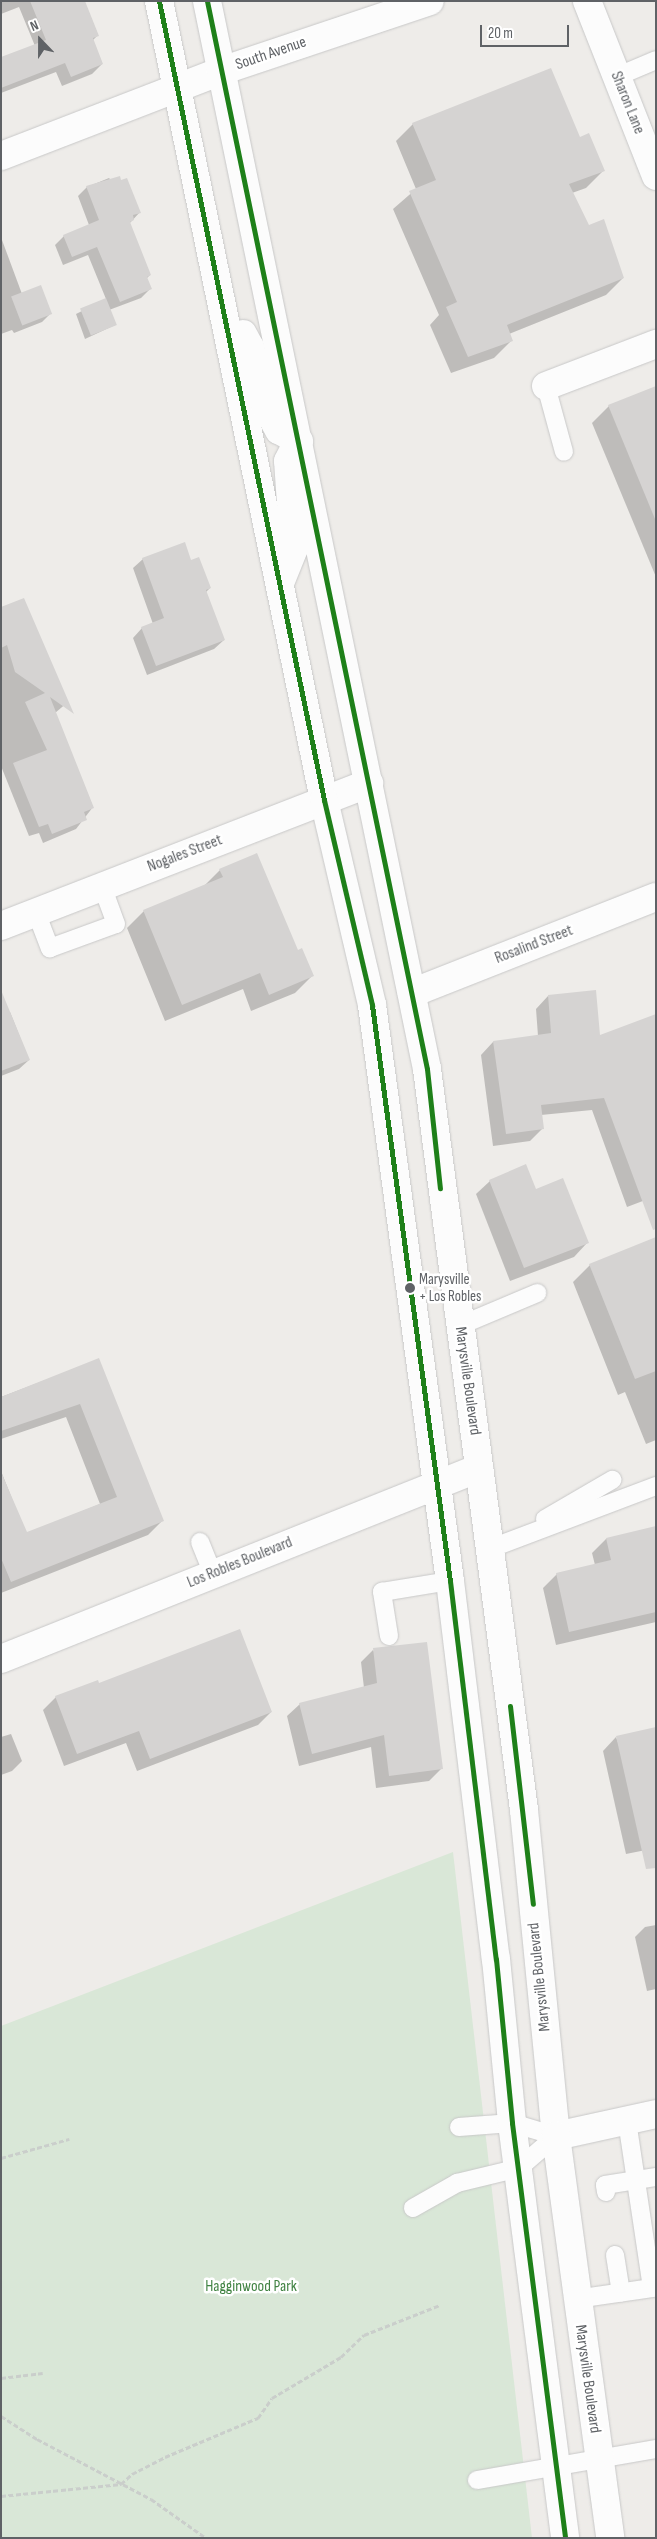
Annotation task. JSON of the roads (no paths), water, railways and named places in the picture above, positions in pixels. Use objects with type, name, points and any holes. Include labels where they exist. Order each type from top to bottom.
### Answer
[{"type":"main road","points":[[159,1],[324,800],[372,1005],[450,1581],[492,1920],[512,2123],[565,2538]]},
{"type":"main road","name":"Marysville Boulevard","points":[[207,1],[427,1069],[459,1326],[524,1810],[556,2136],[576,2299],[610,2538]]},
{"type":"main road","name":"South Avenue","points":[[1,156],[221,71],[430,1]]},
{"type":"main road","name":"Sharon Lane","points":[[587,1],[656,176]]},
{"type":"main road","points":[[227,324],[246,338],[265,405],[278,430],[299,441],[288,462],[294,548],[280,584]]},
{"type":"main road","points":[[546,386],[656,344]]},
{"type":"main road","name":"Nogales Street","points":[[1,926],[369,782]]},
{"type":"main road","name":"Rosalind Street","points":[[372,1005],[412,993],[656,897]]},
{"type":"main road","name":"Los Robles Boulevard","points":[[1,1658],[479,1468]]},
{"type":"main road","points":[[556,2136],[656,2114]]},
{"type":"lane","points":[[616,77],[656,60]]},
{"type":"lane","points":[[546,386],[564,452]]},
{"type":"lane","points":[[36,912],[50,948],[116,924],[102,886]]},
{"type":"lane","points":[[459,1326],[537,1292]]},
{"type":"lane","points":[[488,1543],[547,1518],[612,1480]]},
{"type":"lane","points":[[488,1543],[656,1486]]},
{"type":"lane","points":[[200,1542],[213,1574]]},
{"type":"lane","points":[[389,1636],[382,1592],[450,1581]]},
{"type":"lane","points":[[576,2299],[652,2288],[627,2120]]},
{"type":"lane","points":[[459,2127],[512,2123],[556,2136]]},
{"type":"lane","points":[[413,2208],[457,2183],[519,2168],[556,2136]]},
{"type":"lane","points":[[606,2192],[605,2185],[656,2177]]},
{"type":"lane","points":[[615,2255],[621,2293]]},
{"type":"lane","points":[[477,2480],[656,2449]]},
{"type":"place","name":"Marysville + Los Robles","points":[[410,1288]]},
{"type":"park label","name":"Hagginwood Park","points":[[251,2287]]}]
